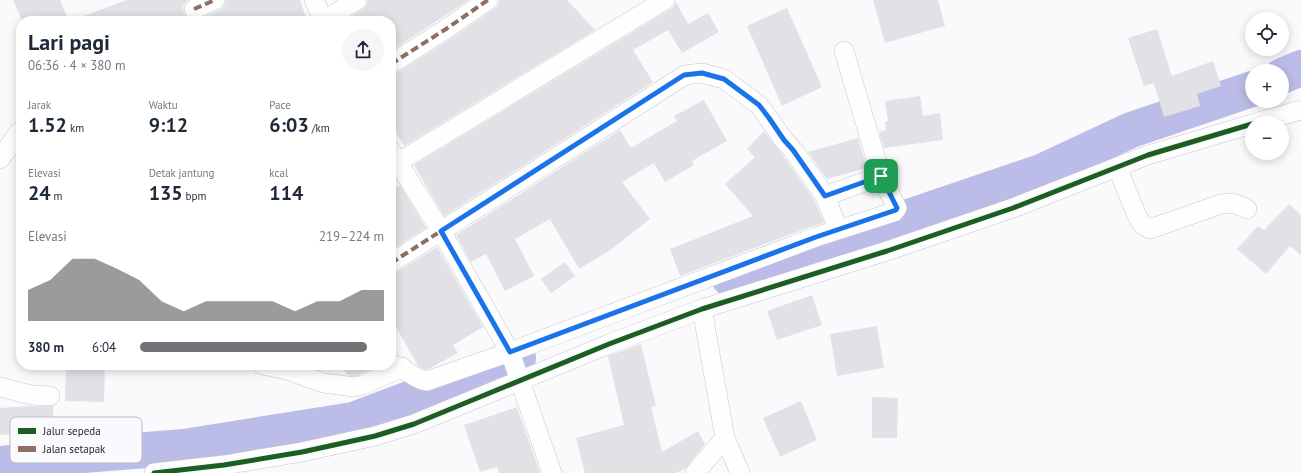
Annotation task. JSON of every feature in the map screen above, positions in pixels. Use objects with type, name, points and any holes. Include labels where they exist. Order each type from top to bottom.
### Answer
[{"type":"street","points":[[194,9],[215,0]]},
{"type":"street","points":[[314,0],[322,16]]},
{"type":"street","points":[[332,16],[357,0]]},
{"type":"street","points":[[396,61],[488,0]]},
{"type":"street","points":[[396,156],[665,0]]},
{"type":"street","points":[[154,473],[224,465],[286,454],[375,436],[414,424],[483,395],[515,366],[838,229],[896,210],[897,208],[881,176],[844,51]]},
{"type":"street","points":[[396,261],[684,75],[702,73],[724,79],[753,100],[769,118],[825,196],[838,229]]},
{"type":"street","points":[[1280,116],[1301,110]]},
{"type":"street","points":[[396,366],[421,380],[427,381],[515,366],[609,344],[702,310],[1013,208],[1148,155],[1245,126]]},
{"type":"street","points":[[0,159],[16,136]]},
{"type":"street","points":[[396,160],[441,231],[515,366],[552,473]]},
{"type":"street","points":[[1118,167],[1138,218],[1143,225],[1150,230],[1221,204],[1231,202],[1248,210]]},
{"type":"street","points":[[825,196],[881,176]]},
{"type":"street","points":[[702,310],[725,438],[740,473]]},
{"type":"street","points":[[287,370],[324,383],[354,387],[363,385],[389,370]]},
{"type":"street","points":[[0,388],[31,395],[50,396]]},
{"type":"street","points":[[695,473],[725,438]]},
{"type":"building","points":[[13,0],[60,0],[67,16],[20,16]]},
{"type":"building","points":[[127,0],[188,0],[183,7],[186,16],[83,16]]},
{"type":"building","points":[[226,0],[300,0],[305,16],[205,16],[220,10],[224,6]]},
{"type":"building","points":[[368,0],[469,0],[396,48],[396,16],[351,16],[366,6]]},
{"type":"building","points":[[499,0],[567,0],[595,30],[404,146],[396,132],[396,73],[452,38],[498,5]]},
{"type":"building","points":[[873,0],[938,0],[945,26],[885,43]]},
{"type":"building","points":[[676,2],[688,24],[708,13],[719,32],[682,53],[668,30],[633,50],[653,82],[444,216],[414,165],[671,9]]},
{"type":"building","points":[[787,8],[822,87],[782,106],[747,26]]},
{"type":"building","points":[[1157,29],[1172,76],[1213,61],[1221,86],[1197,94],[1200,106],[1164,117],[1154,83],[1144,86],[1128,38]]},
{"type":"building","points":[[920,96],[923,116],[940,113],[943,140],[884,148],[879,132],[886,130],[885,122],[888,121],[885,101]]},
{"type":"building","points":[[704,100],[727,141],[692,161],[694,165],[665,182],[654,163],[622,182],[650,219],[609,251],[579,269],[550,219],[515,239],[534,276],[505,291],[486,254],[471,262],[456,235],[620,130],[631,148],[677,121],[674,116]]},
{"type":"building","points":[[764,131],[815,201],[824,223],[680,276],[670,249],[753,216],[725,184],[755,157],[747,149]]},
{"type":"building","points":[[858,138],[867,168],[827,179],[808,152]]},
{"type":"building","points":[[400,185],[426,228],[396,247],[396,187]]},
{"type":"building","points":[[1289,204],[1301,215],[1301,255],[1290,246],[1266,274],[1237,249],[1258,226],[1264,230]]},
{"type":"building","points":[[437,247],[483,327],[453,345],[458,353],[426,370],[418,366],[396,327],[397,272]]},
{"type":"building","points":[[565,262],[575,276],[551,293],[541,279]]},
{"type":"building","points":[[812,295],[822,325],[777,340],[767,311]]},
{"type":"building","points":[[877,326],[884,368],[837,376],[830,334]]},
{"type":"building","points":[[641,344],[656,406],[651,407],[662,452],[698,431],[705,444],[686,468],[676,473],[585,473],[576,438],[624,425],[608,356]]},
{"type":"building","points":[[66,370],[105,370],[104,402],[65,401]]},
{"type":"building","points":[[344,370],[370,370],[359,375],[347,375]]},
{"type":"building","points":[[872,397],[898,398],[897,438],[872,438]]},
{"type":"building","points":[[801,401],[817,440],[780,457],[763,418]]},
{"type":"building","points":[[53,406],[53,417],[10,417],[10,434],[0,435],[0,408]]},
{"type":"building","points":[[517,407],[540,473],[499,473],[497,467],[480,472],[464,425]]},
{"type":"waterway","points":[[1289,73],[1301,68]]},
{"type":"waterway","points":[[729,278],[1041,172],[1131,130],[1245,91]]},
{"type":"waterway","points":[[142,450],[184,447],[353,420],[518,358]]},
{"type":"waterway","points":[[0,464],[10,463]]},
{"type":"marked path","points":[[194,9],[215,0]]},
{"type":"marked path","points":[[396,61],[488,0]]},
{"type":"marked path","points":[[396,260],[685,75]]},
{"type":"cycle path","points":[[154,473],[224,465],[302,452],[375,436],[414,424],[609,344],[702,309],[887,251],[1013,208],[1148,155],[1245,126]]},
{"type":"route","points":[[702,73],[724,79],[759,105],[825,196],[881,176],[897,208],[894,212],[816,237],[510,352],[441,231],[684,75],[702,73]]}]
